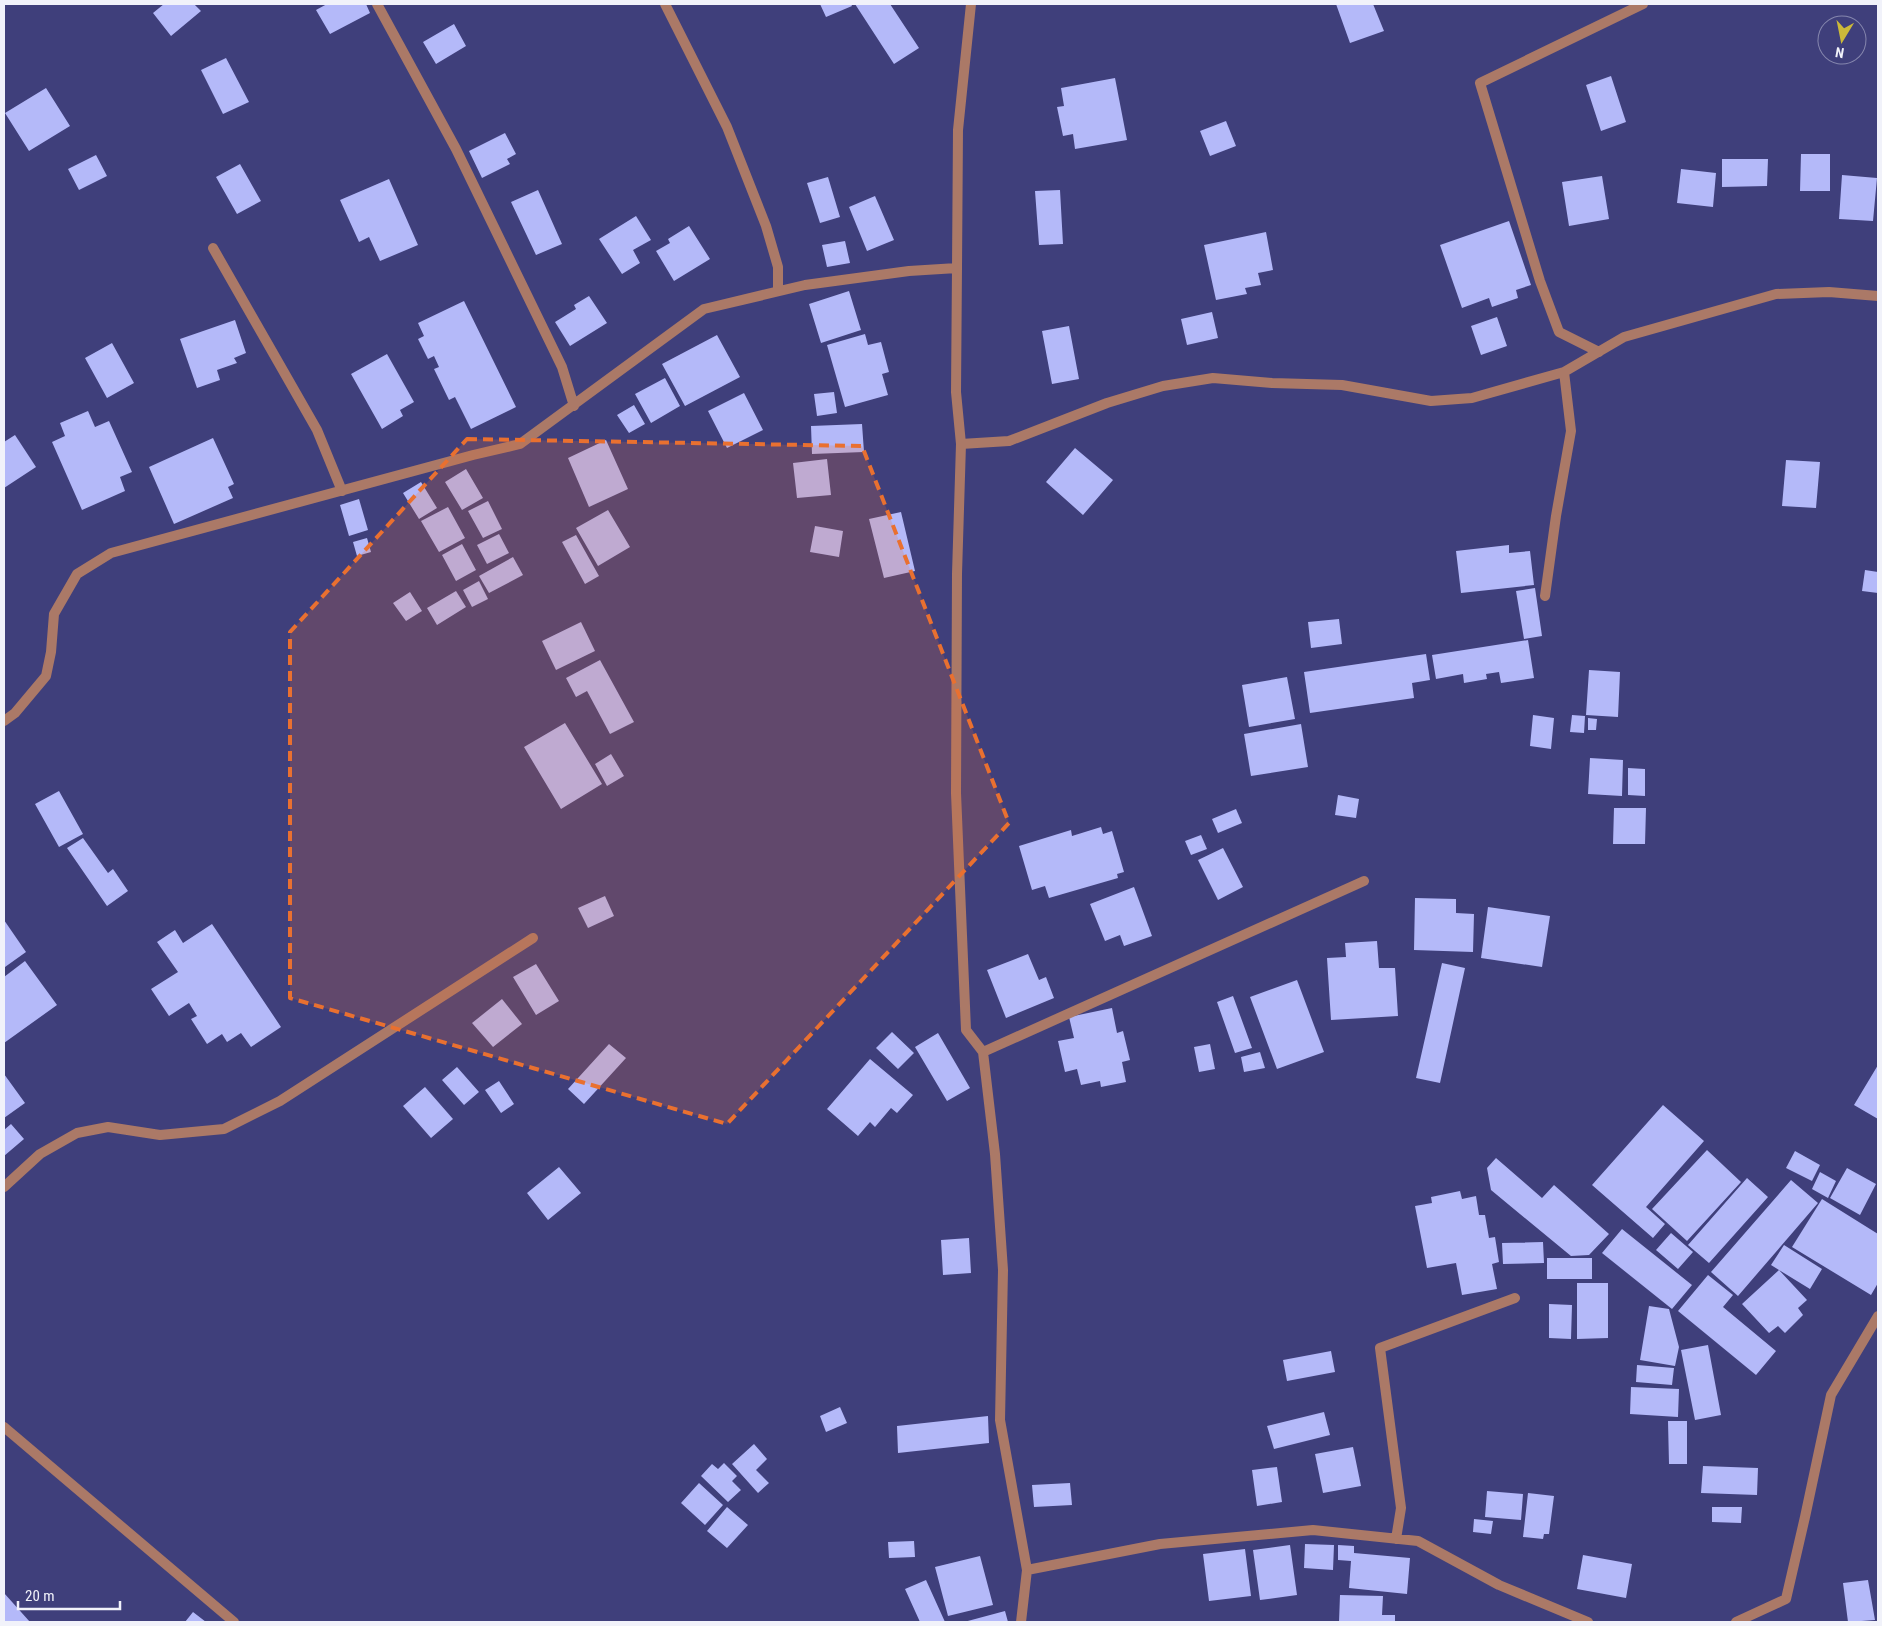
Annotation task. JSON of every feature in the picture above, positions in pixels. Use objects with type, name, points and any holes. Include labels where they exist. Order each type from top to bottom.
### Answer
[{"type":"street","points":[[377,4],[456,149],[562,367],[574,406]]},
{"type":"street","points":[[665,4],[727,126],[766,226],[778,267],[778,291]]},
{"type":"street","points":[[971,4],[958,130],[956,392],[961,444],[956,793],[966,1030],[983,1052],[995,1154],[1003,1270],[1000,1420],[1027,1570],[1021,1622]]},
{"type":"street","points":[[1599,352],[1559,332],[1540,281],[1480,83],[1643,4]]},
{"type":"street","points":[[213,248],[317,430],[342,490]]},
{"type":"street","points":[[4,721],[15,714],[46,676],[54,614],[77,574],[111,553],[472,455],[520,444],[704,310],[805,285],[909,271],[957,268]]},
{"type":"street","points":[[961,444],[1009,441],[1107,404],[1163,386],[1213,378],[1342,385],[1431,402],[1472,398],[1564,372],[1624,337],[1776,294],[1829,292],[1878,296]]},
{"type":"street","points":[[1545,596],[1556,516],[1571,431],[1564,372]]},
{"type":"street","points":[[983,1052],[1364,881]]},
{"type":"street","points":[[4,1187],[40,1154],[78,1133],[108,1127],[160,1135],[224,1129],[280,1101],[533,938]]},
{"type":"street","points":[[1396,1539],[1401,1508],[1380,1348],[1515,1298]]},
{"type":"street","points":[[1736,1622],[1786,1599],[1831,1395],[1878,1316]]},
{"type":"street","points":[[4,1427],[234,1622]]},
{"type":"street","points":[[1027,1570],[1160,1544],[1313,1530],[1418,1541],[1499,1585],[1588,1622]]},
{"type":"highlighted area","points":[[467,439],[862,446],[1009,823],[727,1124],[290,998],[290,632]]},
{"type":"building","points":[[164,4],[194,4],[201,11],[171,36],[153,13]]},
{"type":"building","points":[[327,4],[366,4],[370,13],[330,34],[316,10]]},
{"type":"building","points":[[820,4],[851,4],[852,6],[826,17]]},
{"type":"building","points":[[855,4],[890,4],[919,48],[894,64]]},
{"type":"building","points":[[1336,4],[1373,4],[1384,31],[1350,43]]},
{"type":"building","points":[[454,24],[466,46],[436,64],[423,42]]},
{"type":"building","points":[[226,58],[249,102],[223,114],[201,70]]},
{"type":"building","points":[[1611,76],[1626,122],[1601,131],[1586,85]]},
{"type":"building","points":[[1115,78],[1127,140],[1075,149],[1073,134],[1063,136],[1057,107],[1064,106],[1061,88]]},
{"type":"building","points":[[46,88],[70,126],[29,151],[5,113]]},
{"type":"building","points":[[1226,121],[1236,146],[1210,156],[1200,131]]},
{"type":"building","points":[[505,133],[516,154],[507,159],[510,164],[482,178],[469,151]]},
{"type":"building","points":[[1801,154],[1830,154],[1830,191],[1800,191]]},
{"type":"building","points":[[96,155],[107,176],[79,190],[68,169]]},
{"type":"building","points":[[1722,159],[1768,159],[1767,186],[1722,187]]},
{"type":"building","points":[[240,164],[261,201],[237,214],[216,177]]},
{"type":"building","points":[[1681,169],[1716,173],[1713,207],[1677,203]]},
{"type":"building","points":[[1842,175],[1877,178],[1873,221],[1839,219]]},
{"type":"building","points":[[1602,176],[1609,219],[1569,226],[1562,182]]},
{"type":"building","points":[[828,177],[840,217],[820,223],[807,183]]},
{"type":"building","points":[[389,179],[418,245],[380,261],[369,237],[359,242],[340,200]]},
{"type":"building","points":[[538,190],[562,244],[536,255],[511,202]]},
{"type":"building","points":[[1060,190],[1063,244],[1039,245],[1035,191]]},
{"type":"building","points":[[875,196],[894,240],[867,251],[849,207]]},
{"type":"building","points":[[636,216],[651,240],[633,250],[640,263],[622,274],[599,239]]},
{"type":"building","points":[[1509,221],[1531,285],[1516,290],[1518,298],[1492,307],[1489,298],[1462,308],[1440,245]]},
{"type":"building","points":[[689,226],[710,259],[674,281],[656,251],[670,243],[668,239]]},
{"type":"building","points":[[1266,232],[1273,270],[1258,273],[1261,285],[1245,288],[1247,294],[1216,300],[1204,245]]},
{"type":"building","points":[[845,241],[850,263],[827,267],[822,245]]},
{"type":"building","points":[[849,291],[861,330],[821,343],[809,304]]},
{"type":"building","points":[[589,296],[607,323],[570,346],[555,322],[576,309],[574,305]]},
{"type":"building","points":[[464,301],[516,407],[471,429],[455,397],[449,400],[434,369],[439,367],[434,356],[428,359],[418,339],[424,336],[418,323]]},
{"type":"building","points":[[1212,312],[1218,338],[1187,345],[1181,319]]},
{"type":"building","points":[[1497,317],[1507,346],[1481,355],[1471,326]]},
{"type":"building","points":[[235,320],[246,353],[234,358],[237,363],[217,370],[220,380],[197,388],[180,339]]},
{"type":"building","points":[[1069,326],[1079,379],[1052,384],[1042,331]]},
{"type":"building","points":[[865,334],[868,345],[881,342],[889,372],[882,374],[888,395],[845,407],[827,345]]},
{"type":"building","points":[[717,335],[740,377],[685,406],[662,364]]},
{"type":"building","points":[[112,343],[134,383],[107,398],[85,358]]},
{"type":"building","points":[[387,354],[414,402],[400,410],[403,416],[382,429],[351,374]]},
{"type":"building","points":[[665,378],[680,406],[651,423],[635,394]]},
{"type":"building","points":[[834,392],[837,413],[817,416],[814,394]]},
{"type":"building","points":[[744,393],[763,430],[727,448],[708,411]]},
{"type":"building","points":[[634,405],[645,424],[629,433],[617,415]]},
{"type":"building","points":[[88,411],[95,427],[109,421],[132,472],[120,477],[125,491],[82,510],[52,442],[65,436],[60,423]]},
{"type":"building","points":[[862,424],[864,452],[812,454],[811,426]]},
{"type":"building","points":[[15,435],[36,467],[4,488],[4,442]]},
{"type":"building","points":[[213,438],[234,484],[228,487],[233,498],[174,524],[149,467]]},
{"type":"building","points":[[606,440],[628,489],[589,507],[568,458]]},
{"type":"building","points":[[1075,448],[1113,480],[1083,515],[1046,482]]},
{"type":"building","points":[[827,459],[831,495],[797,498],[793,463]]},
{"type":"building","points":[[1786,460],[1820,462],[1816,508],[1782,506]]},
{"type":"building","points":[[466,469],[483,498],[462,510],[445,482]]},
{"type":"building","points":[[421,482],[437,508],[419,519],[403,493]]},
{"type":"building","points":[[359,499],[368,530],[349,536],[340,505]]},
{"type":"building","points":[[488,501],[502,529],[483,538],[468,511]]},
{"type":"building","points":[[448,507],[465,538],[439,552],[421,521]]},
{"type":"building","points":[[608,510],[630,547],[598,566],[576,528]]},
{"type":"building","points":[[901,512],[915,571],[884,578],[869,519]]},
{"type":"building","points":[[815,526],[843,531],[839,557],[810,552]]},
{"type":"building","points":[[499,534],[509,553],[487,564],[477,545]]},
{"type":"building","points":[[576,535],[599,576],[585,584],[562,542]]},
{"type":"building","points":[[367,538],[371,552],[357,556],[353,542]]},
{"type":"building","points":[[462,544],[476,570],[456,581],[442,555]]},
{"type":"building","points":[[1509,545],[1509,553],[1530,551],[1534,585],[1461,593],[1456,551]]},
{"type":"building","points":[[513,557],[523,575],[489,593],[479,576]]},
{"type":"building","points":[[1865,570],[1878,572],[1878,593],[1862,591]]},
{"type":"building","points":[[479,581],[488,599],[472,607],[463,590]]},
{"type":"building","points":[[1535,588],[1542,636],[1524,639],[1516,591]]},
{"type":"building","points":[[456,591],[466,607],[437,625],[427,608]]},
{"type":"building","points":[[410,592],[422,611],[406,621],[393,603]]},
{"type":"building","points":[[1339,619],[1342,644],[1311,648],[1308,622]]},
{"type":"building","points":[[581,622],[595,651],[556,670],[542,641]]},
{"type":"building","points":[[1528,640],[1534,678],[1501,683],[1499,672],[1486,674],[1487,679],[1464,683],[1463,674],[1436,679],[1432,655]]},
{"type":"building","points":[[1426,654],[1430,680],[1412,683],[1414,698],[1310,713],[1304,672]]},
{"type":"building","points":[[600,660],[634,722],[610,734],[587,691],[576,697],[566,678]]},
{"type":"building","points":[[1589,670],[1620,672],[1618,717],[1586,715]]},
{"type":"building","points":[[1287,677],[1295,719],[1249,727],[1242,685]]},
{"type":"building","points":[[1533,715],[1554,718],[1551,749],[1530,746]]},
{"type":"building","points":[[1572,715],[1585,716],[1584,733],[1570,732]]},
{"type":"building","points":[[1588,718],[1597,719],[1596,730],[1588,730]]},
{"type":"building","points":[[565,723],[602,784],[561,809],[524,747]]},
{"type":"building","points":[[1301,724],[1308,767],[1251,776],[1244,734]]},
{"type":"building","points":[[611,754],[624,776],[607,786],[595,764]]},
{"type":"building","points":[[1590,758],[1623,760],[1622,796],[1588,794]]},
{"type":"building","points":[[1628,768],[1645,769],[1645,796],[1628,795]]},
{"type":"building","points":[[59,791],[83,834],[59,847],[35,804]]},
{"type":"building","points":[[1338,795],[1359,799],[1356,818],[1335,815]]},
{"type":"building","points":[[1614,808],[1646,808],[1645,844],[1613,844]]},
{"type":"building","points":[[1236,809],[1242,823],[1218,833],[1212,819]]},
{"type":"building","points":[[1101,827],[1103,834],[1112,831],[1124,872],[1117,874],[1118,878],[1049,898],[1045,886],[1032,890],[1019,846],[1071,830],[1072,836]]},
{"type":"building","points":[[1201,835],[1207,849],[1191,855],[1185,841]]},
{"type":"building","points":[[83,838],[108,873],[113,869],[128,891],[107,906],[67,848]]},
{"type":"building","points":[[1223,848],[1243,887],[1218,900],[1198,860]]},
{"type":"building","points":[[1134,887],[1152,936],[1124,946],[1120,935],[1105,941],[1090,904]]},
{"type":"building","points":[[605,896],[614,916],[588,928],[578,908]]},
{"type":"building","points":[[1415,898],[1456,899],[1456,913],[1474,914],[1473,952],[1414,950]]},
{"type":"building","points":[[1488,907],[1550,916],[1542,967],[1481,958]]},
{"type":"building","points":[[4,920],[26,952],[5,967],[4,966]]},
{"type":"building","points":[[212,924],[281,1027],[251,1047],[241,1033],[227,1042],[222,1034],[207,1044],[191,1019],[197,1016],[189,1003],[169,1016],[151,989],[178,972],[157,942],[175,930],[183,943]]},
{"type":"building","points":[[1377,941],[1379,968],[1395,968],[1398,1016],[1331,1020],[1327,958],[1346,957],[1345,943]]},
{"type":"building","points":[[1028,954],[1039,980],[1046,977],[1054,998],[1006,1018],[987,970]]},
{"type":"building","points":[[25,961],[57,1005],[4,1043],[4,977]]},
{"type":"building","points":[[1442,963],[1465,968],[1440,1083],[1416,1078]]},
{"type":"building","points":[[536,964],[559,1001],[536,1015],[513,977]]},
{"type":"building","points":[[1297,980],[1324,1052],[1277,1069],[1250,997]]},
{"type":"building","points":[[1233,996],[1252,1048],[1235,1053],[1217,1002]]},
{"type":"building","points":[[502,999],[522,1024],[493,1047],[472,1023]]},
{"type":"building","points":[[1112,1008],[1117,1033],[1123,1031],[1130,1060],[1122,1062],[1126,1082],[1101,1087],[1100,1081],[1081,1085],[1077,1069],[1065,1072],[1058,1041],[1074,1038],[1069,1017]]},
{"type":"building","points":[[892,1032],[914,1053],[898,1069],[876,1048]]},
{"type":"building","points":[[938,1033],[970,1088],[947,1101],[915,1047]]},
{"type":"building","points":[[609,1044],[626,1058],[584,1104],[568,1089]]},
{"type":"building","points":[[1210,1044],[1215,1069],[1199,1072],[1194,1047]]},
{"type":"building","points":[[1260,1052],[1265,1068],[1244,1072],[1241,1057]]},
{"type":"building","points":[[870,1059],[913,1095],[897,1113],[891,1108],[875,1127],[870,1122],[858,1136],[827,1109]]},
{"type":"building","points":[[1878,1065],[1878,1119],[1854,1105]]},
{"type":"building","points":[[457,1067],[479,1092],[464,1105],[442,1080]]},
{"type":"building","points":[[4,1074],[25,1103],[4,1118]]},
{"type":"building","points":[[499,1081],[514,1104],[501,1113],[485,1090]]},
{"type":"building","points":[[425,1087],[453,1119],[431,1138],[403,1106]]},
{"type":"building","points":[[1663,1105],[1704,1141],[1646,1207],[1665,1224],[1653,1238],[1592,1185]]},
{"type":"building","points":[[11,1124],[24,1139],[4,1156],[4,1130]]},
{"type":"building","points":[[1707,1150],[1741,1182],[1687,1241],[1652,1209]]},
{"type":"building","points":[[1795,1151],[1820,1165],[1812,1181],[1786,1168]]},
{"type":"building","points":[[1496,1158],[1542,1198],[1554,1185],[1609,1234],[1589,1255],[1571,1256],[1491,1190],[1487,1168]]},
{"type":"building","points":[[559,1167],[581,1193],[548,1220],[527,1193]]},
{"type":"building","points":[[1847,1168],[1876,1184],[1860,1215],[1830,1198]]},
{"type":"building","points":[[1820,1172],[1836,1181],[1828,1198],[1812,1189]]},
{"type":"building","points":[[1747,1178],[1768,1197],[1709,1263],[1688,1245]]},
{"type":"building","points":[[1791,1180],[1818,1203],[1738,1296],[1711,1272]]},
{"type":"building","points":[[1460,1191],[1462,1199],[1476,1196],[1479,1215],[1485,1215],[1489,1238],[1495,1237],[1499,1262],[1492,1264],[1497,1289],[1462,1295],[1456,1263],[1427,1268],[1415,1206],[1432,1203],[1431,1197]]},
{"type":"building","points":[[1822,1199],[1878,1234],[1878,1283],[1871,1295],[1792,1247]]},
{"type":"building","points":[[1622,1229],[1692,1285],[1672,1309],[1602,1253]]},
{"type":"building","points":[[1671,1233],[1693,1252],[1678,1269],[1656,1250]]},
{"type":"building","points":[[969,1238],[971,1273],[943,1275],[941,1240]]},
{"type":"building","points":[[1543,1242],[1544,1263],[1503,1264],[1502,1243]]},
{"type":"building","points":[[1784,1245],[1822,1269],[1810,1289],[1771,1265]]},
{"type":"building","points":[[1547,1258],[1592,1258],[1592,1279],[1547,1279]]},
{"type":"building","points":[[1779,1270],[1807,1300],[1798,1308],[1803,1315],[1785,1333],[1778,1326],[1769,1333],[1742,1304]]},
{"type":"building","points":[[1708,1275],[1733,1295],[1723,1307],[1776,1351],[1756,1375],[1678,1311]]},
{"type":"building","points":[[1577,1283],[1608,1283],[1608,1338],[1577,1339]]},
{"type":"building","points":[[1549,1304],[1572,1305],[1571,1339],[1549,1338]]},
{"type":"building","points":[[1649,1306],[1669,1309],[1679,1347],[1675,1366],[1640,1360]]},
{"type":"building","points":[[1708,1345],[1721,1415],[1695,1420],[1681,1350]]},
{"type":"building","points":[[1331,1351],[1335,1372],[1287,1381],[1283,1360]]},
{"type":"building","points":[[1637,1365],[1674,1368],[1672,1385],[1636,1382]]},
{"type":"building","points":[[1631,1387],[1679,1389],[1678,1417],[1630,1414]]},
{"type":"building","points":[[840,1407],[847,1423],[826,1432],[820,1416]]},
{"type":"building","points":[[1324,1412],[1330,1435],[1274,1449],[1267,1426]]},
{"type":"building","points":[[988,1416],[989,1443],[898,1453],[897,1426]]},
{"type":"building","points":[[1668,1421],[1687,1421],[1687,1464],[1669,1464]]},
{"type":"building","points":[[754,1444],[767,1459],[756,1470],[769,1483],[758,1493],[732,1464]]},
{"type":"building","points":[[1353,1447],[1361,1486],[1323,1493],[1315,1454]]},
{"type":"building","points":[[724,1463],[737,1476],[732,1481],[741,1490],[728,1502],[701,1476],[712,1464],[718,1469]]},
{"type":"building","points":[[1703,1466],[1758,1468],[1757,1495],[1701,1493]]},
{"type":"building","points":[[1277,1467],[1282,1502],[1257,1506],[1252,1470]]},
{"type":"building","points":[[699,1483],[723,1505],[705,1525],[681,1503]]},
{"type":"building","points":[[1070,1483],[1072,1505],[1034,1507],[1032,1485]]},
{"type":"building","points":[[1487,1491],[1523,1494],[1521,1520],[1485,1517]]},
{"type":"building","points":[[1528,1493],[1554,1496],[1549,1534],[1544,1534],[1543,1539],[1523,1537]]},
{"type":"building","points":[[727,1507],[748,1525],[727,1548],[707,1531]]},
{"type":"building","points":[[1712,1507],[1742,1507],[1741,1523],[1712,1522]]},
{"type":"building","points":[[1474,1519],[1493,1521],[1491,1534],[1473,1532]]},
{"type":"building","points":[[914,1541],[915,1557],[889,1558],[888,1542]]},
{"type":"building","points":[[1305,1544],[1334,1545],[1333,1570],[1304,1568]]},
{"type":"building","points":[[1290,1545],[1297,1595],[1260,1600],[1253,1550]]},
{"type":"building","points":[[1338,1545],[1354,1546],[1354,1553],[1410,1558],[1407,1594],[1349,1588],[1351,1561],[1338,1560]]},
{"type":"building","points":[[1245,1549],[1251,1596],[1209,1601],[1203,1554]]},
{"type":"building","points":[[1583,1555],[1632,1564],[1626,1598],[1577,1589]]},
{"type":"building","points":[[980,1556],[993,1605],[948,1616],[935,1567]]},
{"type":"building","points":[[926,1580],[945,1622],[920,1622],[905,1589]]},
{"type":"building","points":[[1868,1580],[1875,1620],[1848,1622],[1843,1583]]},
{"type":"building","points":[[4,1593],[30,1622],[4,1622]]},
{"type":"building","points":[[1340,1595],[1383,1596],[1382,1615],[1395,1615],[1395,1622],[1339,1622]]},
{"type":"building","points":[[1005,1611],[1008,1622],[964,1622]]},
{"type":"building","points":[[193,1612],[206,1622],[185,1622]]}]
